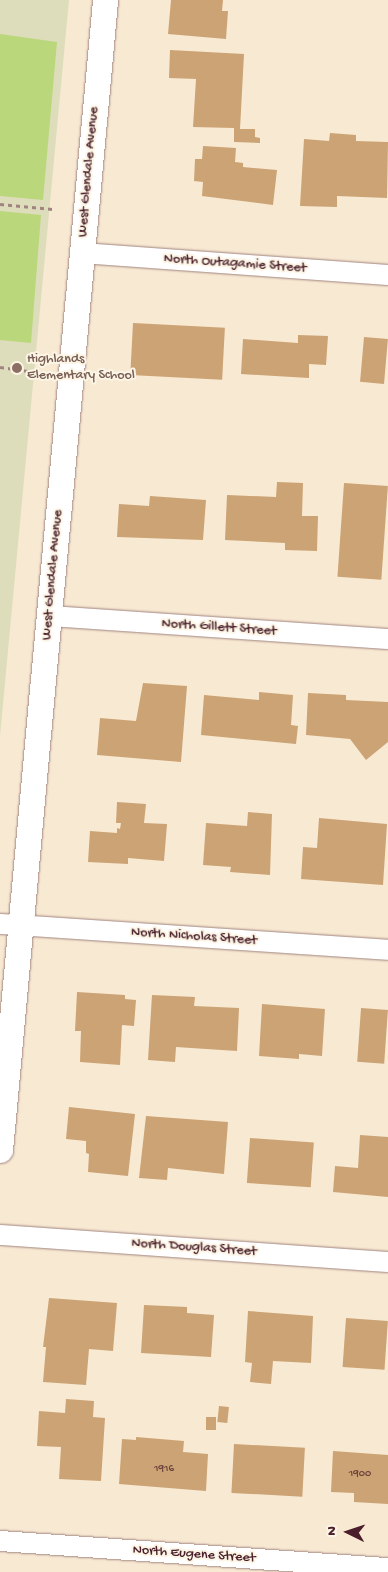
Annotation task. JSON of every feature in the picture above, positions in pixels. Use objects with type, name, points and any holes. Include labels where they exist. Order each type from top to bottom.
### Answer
[{"type":"street","name":"West Glendale Avenue","points":[[0,1150],[10,925],[49,616],[105,0]]},
{"type":"street","name":"North Outagamie Street","points":[[81,253],[388,275]]},
{"type":"street","name":"North Gillett Street","points":[[49,616],[388,640]]},
{"type":"street","name":"North Nicholas Street","points":[[10,925],[388,950]]},
{"type":"street","name":"North Douglas Street","points":[[0,1235],[388,1262]]},
{"type":"street","name":"North Eugene Street","points":[[0,1541],[388,1568]]},
{"type":"path","points":[[0,204],[53,209]]},
{"type":"path","points":[[0,368],[38,372]]},
{"type":"shaded area","name":"Highlands Elementary School","points":[[0,0],[69,0],[0,736]]},
{"type":"green space","points":[[0,34],[57,42],[43,200],[0,196]]},
{"type":"green space","points":[[0,211],[41,215],[31,343],[0,340]]},
{"type":"building","points":[[171,0],[223,0],[222,11],[228,11],[226,39],[168,34]]},
{"type":"building","points":[[170,50],[244,54],[240,129],[255,129],[255,137],[260,138],[260,143],[234,142],[234,128],[193,127],[196,79],[169,78]]},
{"type":"building","points":[[330,133],[356,135],[356,141],[388,142],[387,198],[337,196],[337,207],[300,206],[304,139],[329,141]]},
{"type":"building","points":[[203,146],[236,148],[235,162],[243,163],[243,167],[277,170],[273,205],[202,196],[203,182],[194,181],[195,159],[202,159]]},
{"type":"building","points":[[133,323],[225,328],[222,380],[130,375]]},
{"type":"building","points":[[298,335],[328,336],[326,365],[309,364],[309,378],[241,374],[243,339],[298,343]]},
{"type":"building","points":[[364,337],[388,339],[384,384],[360,382]]},
{"type":"building","points":[[277,482],[303,483],[302,516],[318,516],[317,551],[285,550],[285,543],[225,540],[227,495],[276,497]]},
{"type":"building","points":[[344,483],[388,486],[381,580],[337,577]]},
{"type":"building","points":[[150,496],[206,500],[203,540],[117,537],[119,504],[149,506]]},
{"type":"building","points":[[143,683],[187,686],[181,762],[97,755],[100,718],[136,721]]},
{"type":"building","points":[[259,692],[293,695],[291,725],[298,726],[296,744],[201,735],[204,695],[259,700]]},
{"type":"building","points":[[308,693],[346,695],[346,700],[388,702],[388,742],[366,760],[350,739],[306,735]]},
{"type":"building","points":[[117,802],[146,804],[144,823],[167,824],[164,861],[128,858],[128,864],[88,862],[90,831],[117,833],[117,828],[120,829],[121,823],[116,823]]},
{"type":"building","points":[[248,812],[272,814],[270,875],[230,872],[231,867],[203,865],[206,823],[247,826]]},
{"type":"building","points":[[319,818],[387,824],[383,885],[301,879],[303,847],[317,848]]},
{"type":"building","points":[[77,992],[125,995],[125,999],[136,1000],[134,1026],[122,1025],[120,1065],[80,1062],[81,1031],[75,1031]]},
{"type":"building","points":[[152,995],[195,997],[194,1006],[239,1008],[237,1051],[176,1047],[175,1062],[148,1060]]},
{"type":"building","points":[[262,1004],[325,1009],[322,1056],[299,1054],[299,1059],[259,1056]]},
{"type":"building","points":[[361,1008],[388,1010],[384,1064],[357,1062]]},
{"type":"building","points":[[69,1107],[135,1114],[128,1176],[88,1172],[89,1154],[86,1153],[86,1141],[66,1139]]},
{"type":"building","points":[[146,1116],[228,1122],[224,1174],[168,1168],[167,1180],[139,1178]]},
{"type":"building","points":[[360,1135],[388,1137],[388,1197],[333,1192],[335,1166],[358,1168]]},
{"type":"building","points":[[250,1138],[314,1142],[311,1187],[247,1183]]},
{"type":"building","points":[[49,1298],[117,1303],[113,1351],[89,1349],[86,1385],[43,1382],[46,1347],[43,1347]]},
{"type":"building","points":[[144,1305],[187,1307],[187,1313],[214,1315],[211,1357],[141,1353]]},
{"type":"building","points":[[248,1311],[313,1316],[311,1363],[273,1361],[271,1384],[250,1382],[252,1363],[245,1362]]},
{"type":"building","points":[[346,1318],[388,1321],[384,1370],[343,1367]]},
{"type":"building","points":[[66,1399],[94,1401],[93,1417],[105,1418],[101,1481],[59,1479],[61,1447],[37,1446],[39,1411],[65,1413]]},
{"type":"building","points":[[219,1406],[229,1407],[227,1423],[217,1422]]},
{"type":"building","points":[[206,1417],[216,1417],[216,1430],[206,1430]]},
{"type":"building","points":[[136,1437],[184,1441],[183,1452],[208,1454],[206,1491],[119,1484],[122,1439],[136,1440]]},
{"type":"building","points":[[234,1444],[305,1448],[302,1497],[231,1493]]},
{"type":"building","points":[[333,1451],[388,1455],[388,1504],[354,1502],[354,1493],[331,1492]]},
{"type":"place","name":"Highlands Elementary School","points":[[17,368]]}]
